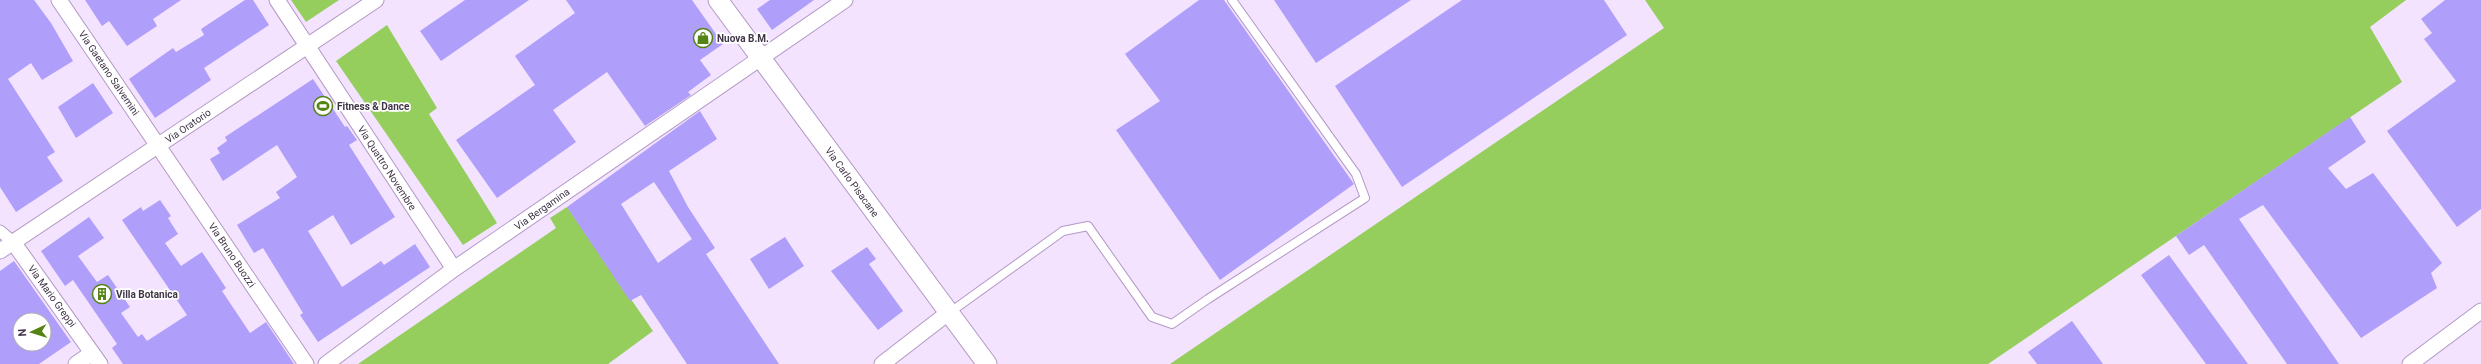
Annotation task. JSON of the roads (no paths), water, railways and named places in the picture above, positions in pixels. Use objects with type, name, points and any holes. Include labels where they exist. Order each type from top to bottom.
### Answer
[{"type":"street","name":"Via Gaetano Salvemini","points":[[59,0],[159,146]]},
{"type":"street","name":"Via Quattro Novembre","points":[[277,0],[454,269]]},
{"type":"street","name":"Via Oratorio","points":[[0,251],[376,0]]},
{"type":"street","name":"Via Carlo Pisacane","points":[[718,0],[987,364]]},
{"type":"street","name":"Via Bergamina","points":[[326,364],[454,269],[845,0]]},
{"type":"street","name":"Via Bruno Buozzi","points":[[159,146],[306,364]]},
{"type":"street","name":"Via Mario Greppi","points":[[0,231],[13,242],[96,358]]},
{"type":"street","points":[[2410,364],[2481,311]]},
{"type":"street","points":[[882,364],[948,313]]},
{"type":"street","points":[[76,364],[96,358]]},
{"type":"lane","points":[[948,313],[1063,232],[1088,226],[1152,317],[1172,324],[1365,198],[1356,174],[1232,0]]},
{"type":"place","name":"Nuova B.M.","points":[[703,38]]},
{"type":"place","name":"Fitness & Dance","points":[[323,106]]},
{"type":"place","name":"Villa Botanica","points":[[102,294]]}]
